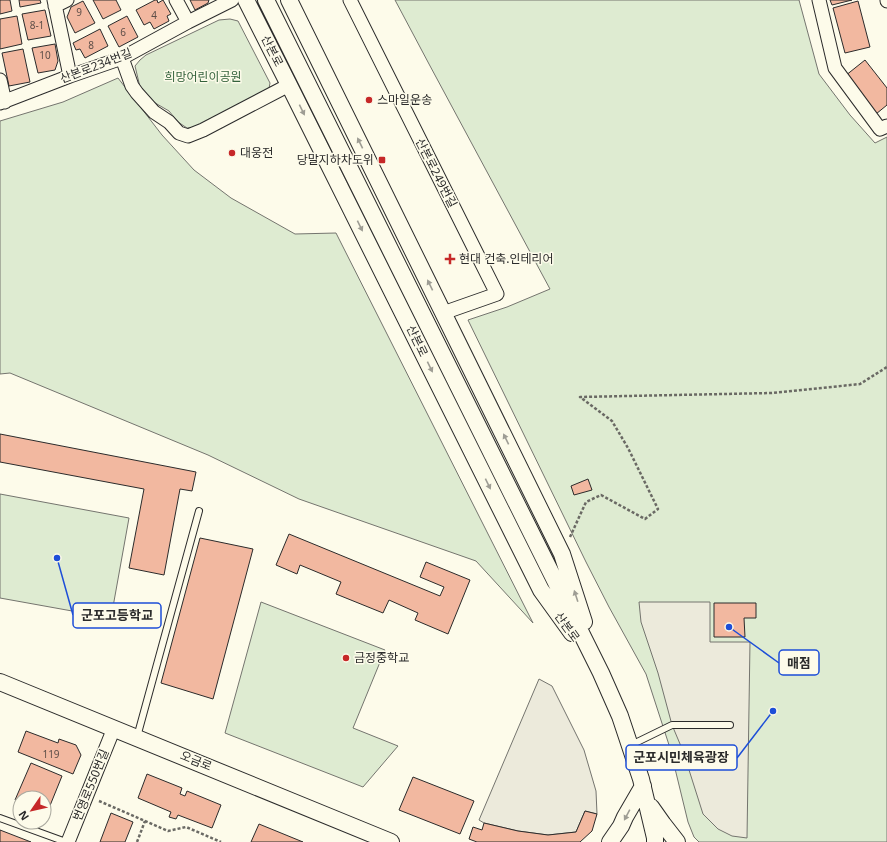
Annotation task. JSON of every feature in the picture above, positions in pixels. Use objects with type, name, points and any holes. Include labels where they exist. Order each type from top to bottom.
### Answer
[{"type":"street","points":[[67,0],[54,3],[70,76]]},
{"type":"street","points":[[176,0],[188,22]]},
{"type":"street","name":"산본로234번길","points":[[2,103],[70,76],[122,58],[232,0]]},
{"type":"street","name":"산본로","points":[[246,0],[541,590],[600,673]]},
{"type":"street","name":"산본로","points":[[266,0],[620,716],[641,779],[655,842]]},
{"type":"street","name":"산본로","points":[[289,0],[562,554],[600,673]]},
{"type":"street","name":"산본로249번길","points":[[350,0],[497,294],[443,313]]},
{"type":"street","points":[[819,0],[835,68],[880,129],[887,126]]},
{"type":"street","points":[[122,58],[132,86],[137,93],[154,112],[169,122],[179,134],[188,136],[203,130],[289,84]]},
{"type":"street","points":[[0,80],[2,103]]},
{"type":"street","name":"오금로","points":[[0,682],[391,842]]},
{"type":"street","name":"번영로550번길","points":[[67,842],[114,728]]},
{"type":"street","points":[[610,842],[621,826],[625,817],[645,794],[663,824],[677,842]]},
{"type":"lane","points":[[137,737],[199,511]]},
{"type":"lane","points":[[630,746],[672,725],[730,725]]},
{"type":"lane","points":[[0,818],[67,842]]},
{"type":"path","points":[[562,554],[586,502],[596,497],[601,495],[645,519],[658,509],[628,448],[612,421],[580,397],[779,392],[860,384],[887,367]]},
{"type":"path","points":[[87,796],[168,831],[186,827],[221,842]]},
{"type":"path","points":[[137,842],[145,821]]},
{"type":"green space","points":[[395,0],[799,0],[819,74],[850,115],[875,143],[887,137],[887,842],[699,842],[694,837],[688,822],[670,748],[646,674],[586,562],[468,320],[507,307],[550,289]]},
{"type":"green space","name":"희망어린이공원","points":[[230,19],[238,21],[270,83],[268,94],[203,127],[187,128],[178,122],[169,111],[150,100],[140,87],[135,66],[146,55],[219,20]]},
{"type":"green space","points":[[118,78],[162,135],[194,170],[231,198],[295,234],[336,233],[533,623],[476,561],[299,499],[208,455],[10,373],[0,374],[0,121],[63,102]]},
{"type":"green space","points":[[0,494],[129,518],[111,618],[0,598]]},
{"type":"green space","points":[[261,602],[385,650],[353,728],[398,746],[363,787],[225,733]]},
{"type":"shaded area","points":[[639,602],[710,602],[710,642],[750,642],[747,838],[732,836],[718,829],[703,814],[683,751],[672,725],[658,673],[641,622]]},
{"type":"shaded area","points":[[539,679],[552,686],[584,750],[596,791],[597,814],[585,811],[576,832],[548,835],[518,831],[484,823],[479,820]]},
{"type":"building","points":[[0,0],[10,0],[12,11],[0,14]]},
{"type":"building","points":[[19,0],[40,0],[41,3],[20,7]]},
{"type":"building","points":[[93,0],[116,0],[121,10],[103,19]]},
{"type":"building","points":[[157,0],[158,3],[163,0],[171,14],[167,16],[169,21],[154,29],[150,22],[144,25],[136,10]]},
{"type":"building","points":[[190,0],[209,0],[208,3],[195,10]]},
{"type":"building","points":[[830,0],[852,0],[832,5]]},
{"type":"building","points":[[83,1],[95,23],[75,33],[67,17],[71,7]]},
{"type":"building","points":[[858,1],[870,47],[845,53],[833,8]]},
{"type":"building","points":[[45,10],[51,36],[28,40],[22,14]]},
{"type":"building","points":[[17,16],[22,44],[0,49],[0,19]]},
{"type":"building","points":[[127,16],[138,37],[119,47],[108,26]]},
{"type":"building","points":[[100,29],[108,46],[85,58],[80,49],[76,50],[73,43]]},
{"type":"building","points":[[55,44],[58,61],[55,70],[38,73],[32,48]]},
{"type":"building","points":[[23,49],[30,82],[9,86],[2,53]]},
{"type":"building","points":[[865,60],[887,88],[887,105],[876,114],[845,76]]},
{"type":"building","points":[[0,434],[196,472],[192,491],[180,489],[164,575],[129,568],[144,489],[0,462]]},
{"type":"building","points":[[588,479],[592,490],[574,495],[571,486]]},
{"type":"building","points":[[289,534],[440,596],[444,587],[420,577],[426,562],[470,580],[448,634],[415,620],[418,613],[389,600],[383,613],[336,594],[341,582],[300,565],[297,574],[276,565]]},
{"type":"building","points":[[200,538],[253,549],[213,699],[161,683]]},
{"type":"building","points":[[714,603],[756,603],[756,618],[744,618],[745,637],[714,637]]},
{"type":"building","points":[[26,731],[58,743],[59,739],[76,745],[81,755],[73,774],[18,752]]},
{"type":"building","points":[[31,763],[62,776],[52,801],[52,790],[19,790]]},
{"type":"building","points":[[147,774],[182,788],[180,794],[185,796],[187,791],[221,805],[212,828],[178,815],[176,819],[169,817],[171,812],[138,798]]},
{"type":"building","points":[[413,777],[474,801],[460,834],[399,810]]},
{"type":"building","points":[[585,811],[597,814],[592,831],[580,842],[477,842],[469,839],[473,827],[482,830],[484,823],[518,831],[548,835],[576,832]]},
{"type":"building","points":[[111,813],[133,822],[125,842],[100,842]]},
{"type":"building","points":[[259,824],[303,842],[251,842]]},
{"type":"building","points":[[0,830],[31,842],[0,842]]},
{"type":"place","name":"스마일운송","points":[[369,100]]},
{"type":"place","name":"대웅전","points":[[232,153]]},
{"type":"place","name":"당말지하차도위","points":[[382,160]]},
{"type":"place","name":"현대 건축.인테리어","points":[[450,259]]},
{"type":"place","name":"군포고등학교","points":[[57,558]]},
{"type":"place","name":"매점","points":[[729,627]]},
{"type":"place","name":"금정중학교","points":[[346,658]]},
{"type":"place","name":"군포시민체육광장","points":[[773,711]]}]
